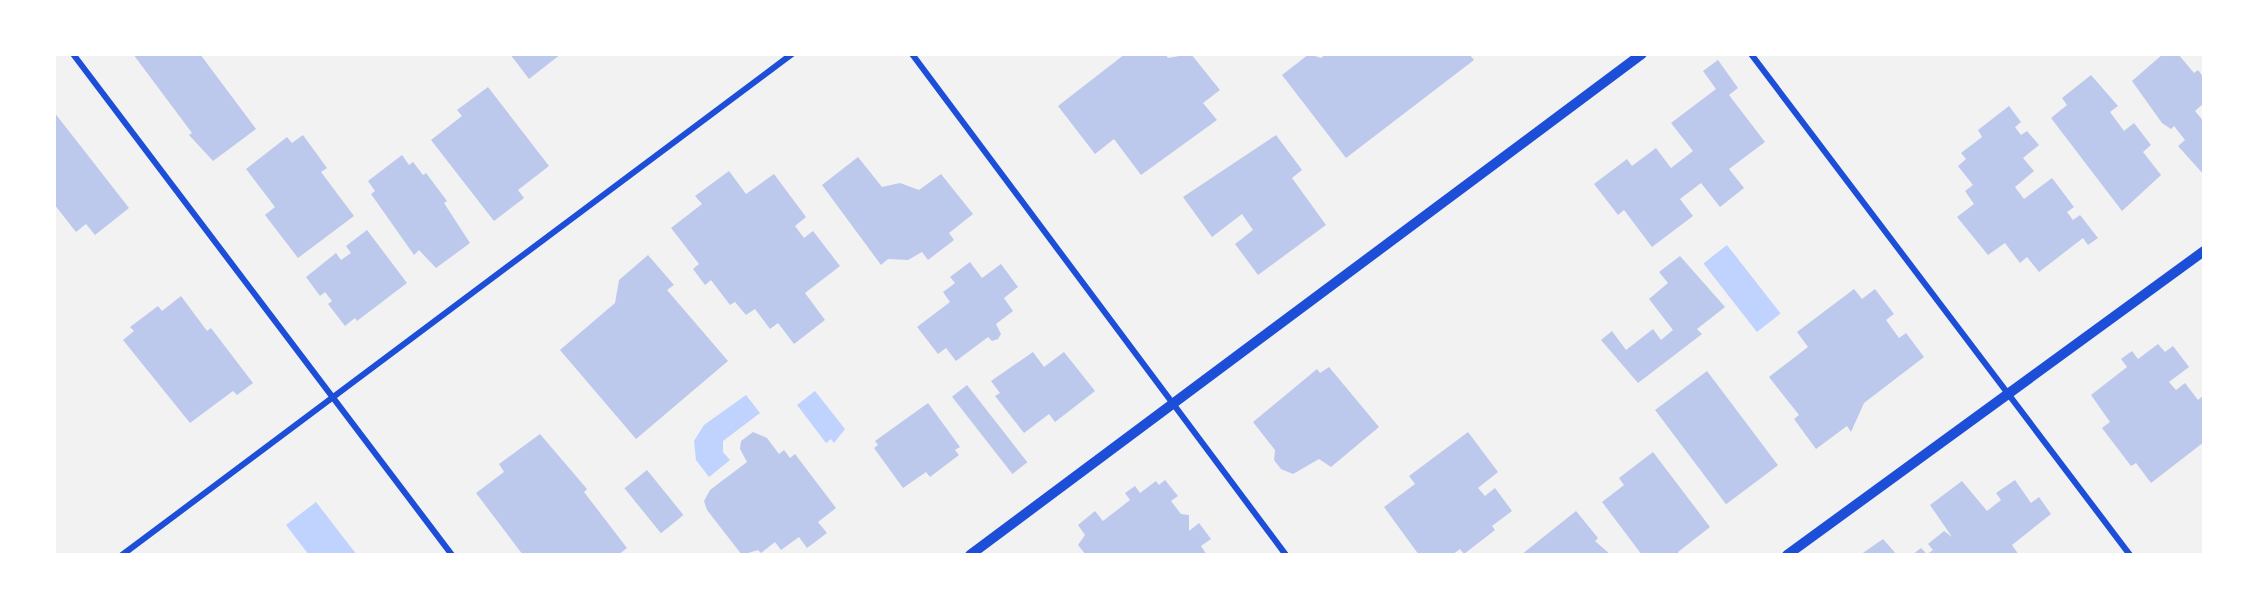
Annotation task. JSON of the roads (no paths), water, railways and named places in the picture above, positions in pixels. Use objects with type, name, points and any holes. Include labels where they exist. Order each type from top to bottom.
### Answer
[{"type":"street","points":[[73,54],[452,555]]},
{"type":"street","points":[[122,555],[792,54]]},
{"type":"street","points":[[912,54],[1286,555]]},
{"type":"street","points":[[970,555],[1642,54]]},
{"type":"street","points":[[1751,54],[2130,555]]},
{"type":"street","points":[[1787,555],[2204,251]]},
{"type":"water","points":[[1727,245],[1781,314],[1757,332],[1703,263]]},
{"type":"water","points":[[815,391],[845,429],[834,443],[831,439],[826,443],[797,405]]},
{"type":"water","points":[[746,395],[760,413],[723,441],[723,452],[730,460],[709,477],[696,460],[694,441],[704,425]]},
{"type":"water","points":[[316,502],[357,555],[309,555],[286,525]]}]
